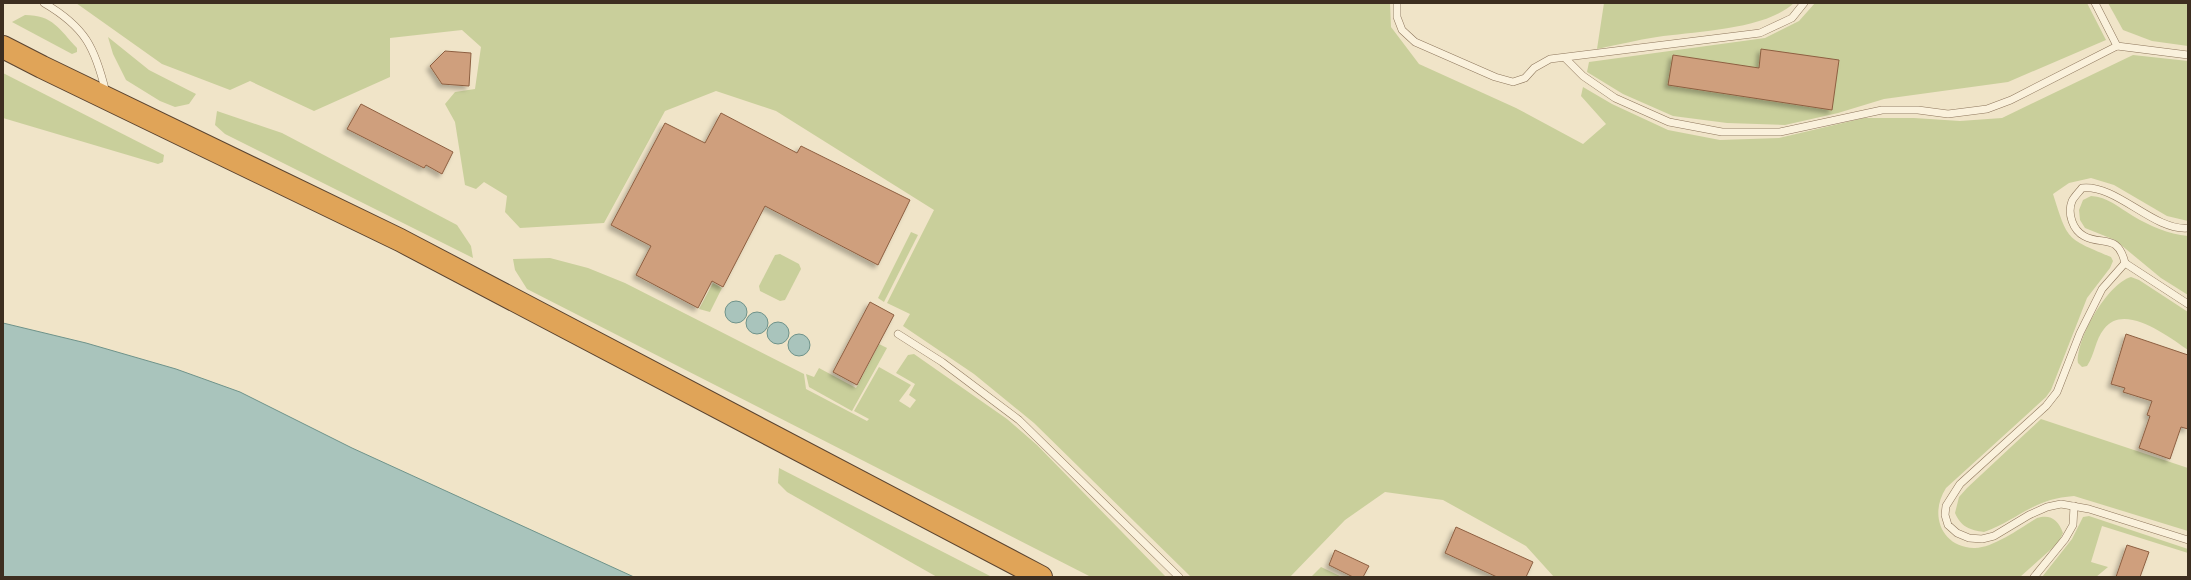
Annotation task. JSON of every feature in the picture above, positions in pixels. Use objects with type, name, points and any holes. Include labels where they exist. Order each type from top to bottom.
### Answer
[{"type":"highway","points":[[3,47],[400,240],[1041,577]]},
{"type":"lane","points":[[44,3],[64,15],[83,34],[98,61],[108,99]]},
{"type":"lane","points":[[1397,3],[1397,17],[1402,30],[1415,42],[1495,77],[1513,82],[1525,78],[1534,68],[1550,59],[1760,33],[1792,18],[1804,3]]},
{"type":"lane","points":[[2095,3],[2118,46]]},
{"type":"lane","points":[[1565,58],[1583,76],[1616,98],[1669,122],[1722,132],[1780,132],[1882,110],[1948,114],[1987,109],[2010,100],[2118,46],[2188,55]]},
{"type":"lane","points":[[2188,228],[2181,229],[2166,224],[2104,191],[2091,187],[2082,188],[2072,201],[2071,216],[2076,231],[2086,238],[2114,245],[2123,254],[2125,263],[2188,304]]},
{"type":"lane","points":[[2125,263],[2102,289],[2080,333],[2057,392],[2046,406],[1960,484],[1946,506],[1945,515],[1948,525],[1957,533],[1969,538],[1982,539],[1994,536],[2029,515],[2047,507],[2062,504],[2089,509],[2188,540]]},
{"type":"lane","points":[[898,334],[942,362],[1019,420],[1179,577]]},
{"type":"lane","points":[[2034,577],[2065,540],[2073,525],[2074,506]]},
{"type":"green space","points":[[76,3],[1390,3],[1391,27],[1419,64],[1516,108],[1583,144],[1606,124],[1581,96],[1583,87],[1612,104],[1668,130],[1720,140],[1779,138],[1864,118],[1914,118],[1960,121],[2002,118],[2133,55],[2188,61],[2188,221],[2167,216],[2114,185],[2091,178],[2069,183],[2053,194],[2062,221],[2066,230],[2071,236],[2085,246],[2111,257],[2113,261],[2110,268],[2087,298],[2051,390],[2046,397],[1946,488],[1941,498],[1939,508],[1941,527],[1946,535],[1953,542],[1974,548],[1989,545],[1998,541],[2037,518],[2046,517],[2056,521],[2063,533],[2058,543],[2020,577],[1554,577],[1526,546],[1443,500],[1385,492],[1345,520],[1290,577],[1191,577],[1034,423],[974,374],[903,326],[910,314],[887,303],[934,210],[776,111],[716,91],[665,111],[604,223],[520,228],[505,212],[507,196],[484,182],[476,189],[465,185],[455,122],[445,104],[455,92],[475,89],[481,47],[462,30],[390,38],[390,77],[314,111],[250,81],[230,90],[162,64]]},
{"type":"green space","points":[[1604,3],[1794,3],[1781,12],[1766,19],[1748,24],[1710,31],[1650,38],[1597,49]]},
{"type":"green space","points":[[1815,3],[2087,3],[2106,40],[2008,82],[1884,99],[1838,113],[1785,125],[1727,123],[1673,116],[1623,94],[1587,72],[1589,62],[1765,38],[1799,21]]},
{"type":"green space","points":[[2108,3],[2188,3],[2188,46],[2152,41],[2123,30]]},
{"type":"green space","points":[[25,15],[42,17],[55,24],[77,48],[77,52],[72,54],[12,22]]},
{"type":"green space","points":[[108,37],[149,70],[196,94],[189,104],[175,107],[160,101],[126,80],[113,54]]},
{"type":"green space","points":[[3,73],[164,155],[163,162],[158,164],[3,118]]},
{"type":"green space","points":[[217,111],[282,133],[457,225],[471,246],[473,258],[225,134],[215,125]]},
{"type":"green space","points":[[2091,196],[2108,200],[2139,220],[2159,229],[2188,236],[2188,295],[2161,278],[2115,240],[2085,228],[2080,220],[2079,210],[2083,200]]},
{"type":"green space","points":[[911,232],[918,235],[884,302],[878,298]]},
{"type":"green space","points":[[780,254],[799,264],[801,269],[785,300],[780,301],[760,291],[759,286],[775,255]]},
{"type":"green space","points":[[550,258],[588,268],[625,283],[804,374],[806,389],[867,421],[869,419],[854,411],[879,367],[911,385],[899,401],[910,408],[916,400],[909,395],[915,384],[896,373],[908,355],[914,354],[1007,419],[1037,445],[1166,577],[1091,577],[527,289],[515,270],[513,259]]},
{"type":"green space","points":[[2131,277],[2139,280],[2188,312],[2188,350],[2170,337],[2146,324],[2134,320],[2123,319],[2113,322],[2104,329],[2090,361],[2087,366],[2082,367],[2078,363],[2082,340],[2095,314],[2112,290]]},
{"type":"green space","points":[[713,283],[722,288],[710,312],[699,309]]},
{"type":"green space","points":[[879,344],[887,348],[852,411],[809,387],[806,374],[814,377],[819,368],[856,388]]},
{"type":"green space","points":[[2041,419],[2188,468],[2188,531],[2074,496],[2047,501],[2037,505],[1984,532],[1970,529],[1963,525],[1955,513],[1959,497]]},
{"type":"green space","points":[[779,468],[992,577],[937,577],[787,492],[778,483]]},
{"type":"green space","points":[[2089,516],[2188,549],[2188,553],[2102,526],[2091,562],[2108,567],[2096,577],[2042,577],[2072,539],[2083,517]]},
{"type":"green space","points":[[1321,567],[1342,577],[1311,577]]},
{"type":"water","points":[[736,301],[744,304],[747,312],[744,320],[736,323],[728,320],[725,312],[728,304]]},
{"type":"water","points":[[753,312],[761,312],[768,319],[768,327],[761,334],[753,334],[746,327],[746,319]]},
{"type":"water","points":[[778,322],[786,325],[789,333],[786,341],[778,344],[770,341],[767,333],[770,325]]},
{"type":"water","points":[[3,323],[86,343],[176,369],[240,392],[352,448],[634,577],[3,577]]},
{"type":"water","points":[[799,334],[807,337],[810,345],[807,353],[799,356],[791,353],[788,345],[791,337]]},
{"type":"building","points":[[1761,49],[1839,60],[1832,110],[1668,85],[1673,55],[1759,68]]},
{"type":"building","points":[[445,51],[471,53],[469,86],[442,84],[430,66]]},
{"type":"building","points":[[361,104],[453,152],[442,174],[426,165],[424,168],[347,129]]},
{"type":"building","points":[[721,113],[797,153],[801,146],[910,200],[878,265],[765,206],[723,287],[712,281],[698,308],[636,275],[651,246],[611,225],[665,123],[705,143]]},
{"type":"building","points":[[870,302],[894,315],[857,385],[833,372]]},
{"type":"building","points":[[2126,334],[2188,355],[2188,429],[2181,427],[2170,459],[2139,448],[2150,416],[2147,415],[2152,401],[2123,392],[2125,388],[2111,384]]},
{"type":"building","points":[[1456,527],[1533,562],[1526,577],[1497,577],[1445,553]]},
{"type":"building","points":[[2127,545],[2149,552],[2140,577],[2116,577]]},
{"type":"building","points":[[1335,550],[1369,566],[1363,577],[1353,577],[1329,565]]}]
